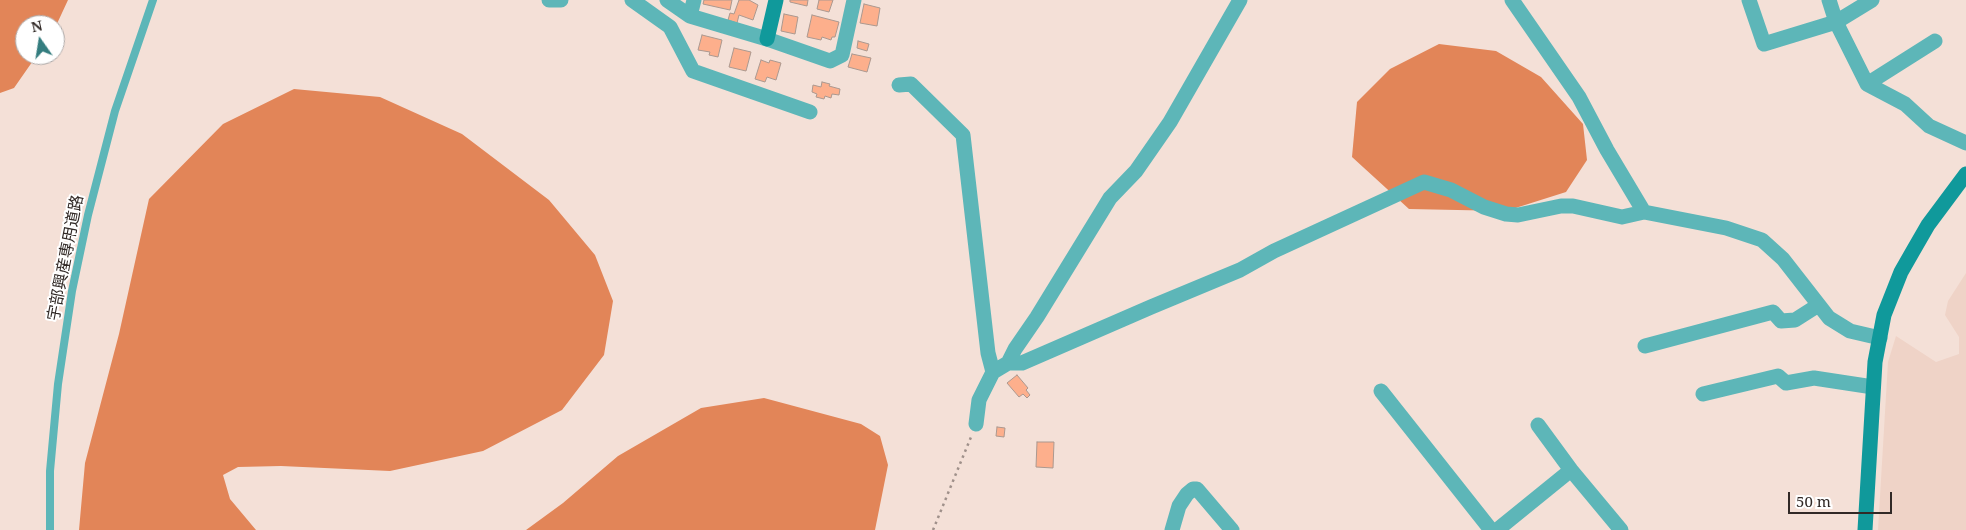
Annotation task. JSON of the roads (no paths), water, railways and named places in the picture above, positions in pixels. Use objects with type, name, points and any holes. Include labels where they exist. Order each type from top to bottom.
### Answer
[{"type":"street","points":[[549,0],[561,0]]},
{"type":"street","points":[[632,0],[670,27],[693,71],[810,112]]},
{"type":"street","points":[[667,0],[690,16],[767,39],[830,61],[842,56],[854,0]]},
{"type":"street","points":[[690,16],[694,0]]},
{"type":"street","points":[[767,39],[776,0]]},
{"type":"street","points":[[1008,363],[1110,198],[1136,170],[1170,122],[1240,0]]},
{"type":"street","points":[[1512,0],[1579,97],[1607,150],[1644,212]]},
{"type":"street","points":[[1749,0],[1764,44],[1836,22],[1872,0]]},
{"type":"street","points":[[1828,0],[1836,22],[1866,84],[1905,104],[1929,126],[1966,143]]},
{"type":"street","points":[[1866,84],[1935,41]]},
{"type":"street","points":[[900,84],[911,84],[963,135],[988,352],[993,372]]},
{"type":"street","points":[[1865,530],[1875,362],[1884,315],[1901,272],[1928,225],[1966,174]]},
{"type":"street","points":[[976,424],[980,400],[993,372],[1008,363],[1022,363],[1151,306],[1240,270],[1274,251],[1424,182],[1450,190],[1484,207],[1506,214],[1518,215],[1567,206],[1622,217],[1644,212],[1726,228],[1762,240],[1783,259],[1804,285],[1817,306],[1829,318],[1850,331],[1880,338]]},
{"type":"street","points":[[1645,346],[1773,312],[1781,321],[1795,320],[1817,306]]},
{"type":"street","points":[[1703,394],[1778,376],[1786,383],[1814,378],[1873,387]]},
{"type":"street","points":[[1381,391],[1491,530]]},
{"type":"street","points":[[1538,425],[1571,470],[1620,530]]},
{"type":"street","points":[[1497,530],[1571,470]]},
{"type":"street","points":[[1172,530],[1179,506],[1187,494],[1193,489],[1197,489],[1232,530]]},
{"type":"lane","name":"宇部興産専用道路","points":[[50,530],[50,471],[58,384],[72,291],[88,215],[115,111],[153,0]]}]
